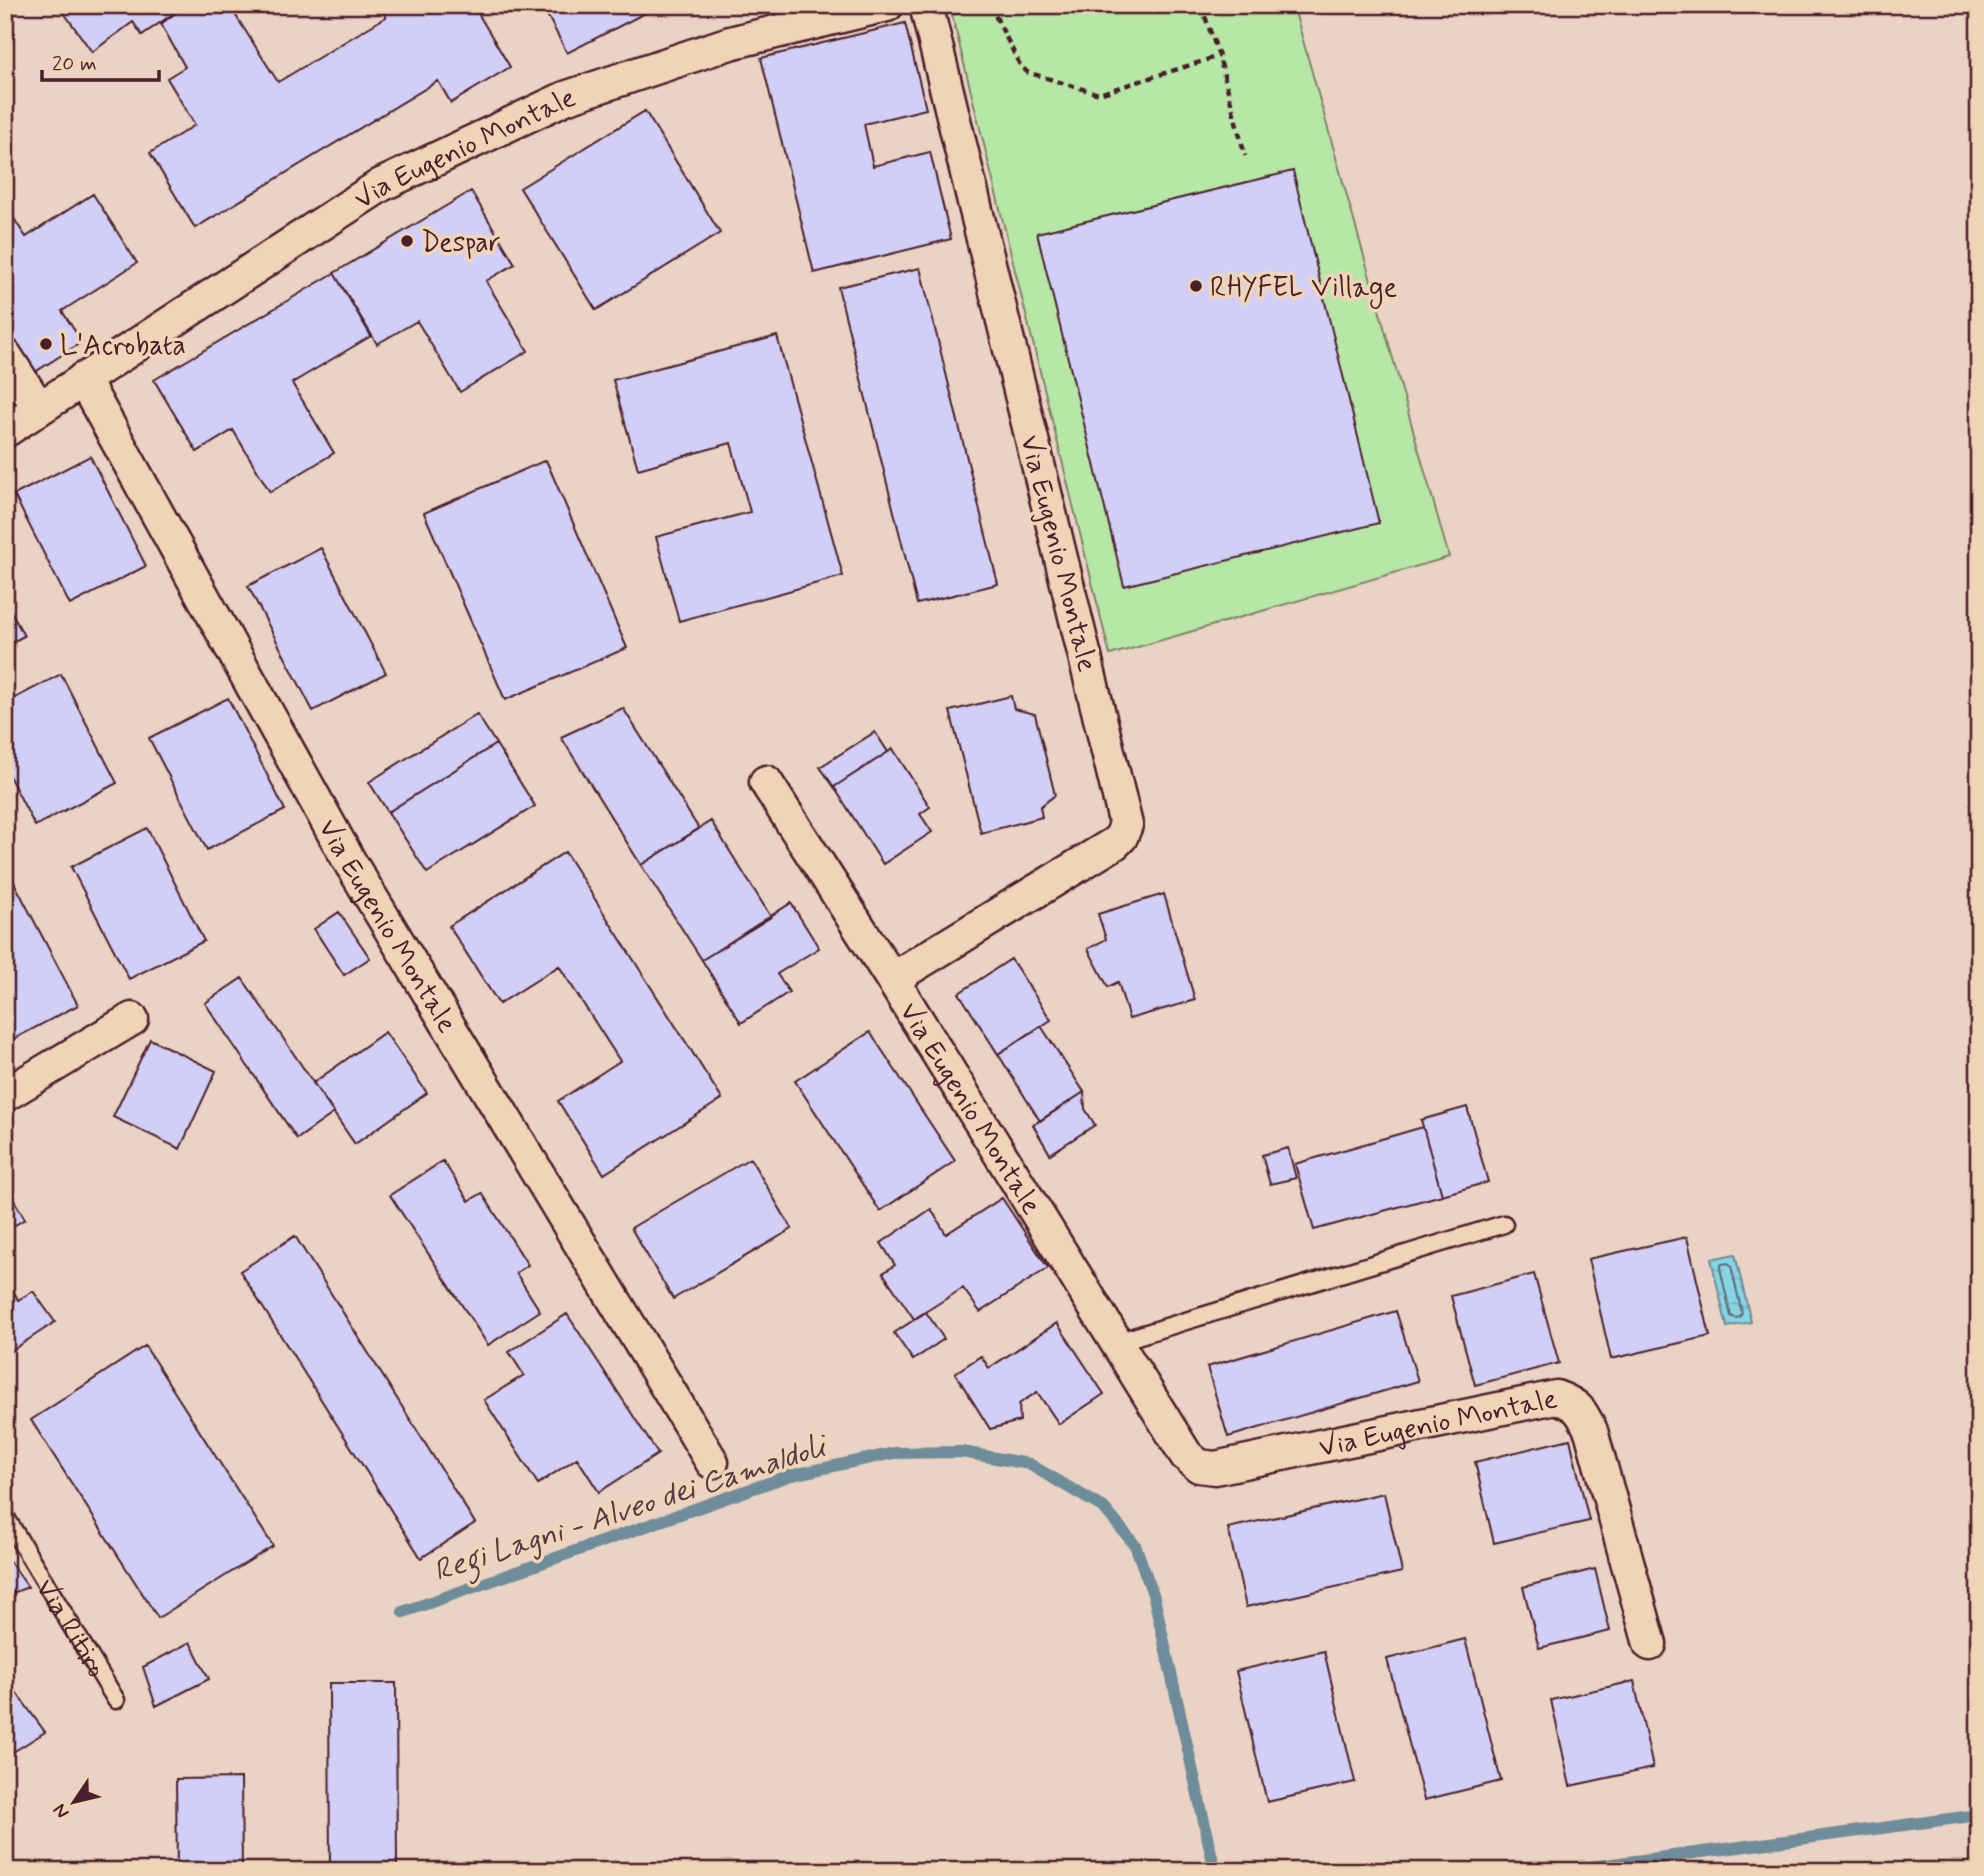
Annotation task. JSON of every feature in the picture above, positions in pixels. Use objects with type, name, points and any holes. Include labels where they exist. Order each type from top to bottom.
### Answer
[{"type":"street","name":"Via Eugenio Montale","points":[[5,431],[381,185],[565,98],[730,43],[887,5]]},
{"type":"street","name":"Via Eugenio Montale","points":[[891,979],[1115,843],[1126,825],[926,5]]},
{"type":"street","points":[[5,355],[39,408]]},
{"type":"street","name":"Via Eugenio Montale","points":[[83,379],[348,859],[712,1462]]},
{"type":"street","name":"Via Eugenio Montale","points":[[766,782],[1186,1455],[1199,1466],[1215,1468],[1556,1397],[1573,1403],[1582,1412],[1591,1431],[1650,1644]]},
{"type":"street","points":[[5,1095],[132,1019]]},
{"type":"lane","points":[[1117,1342],[1504,1224]]},
{"type":"lane","name":"Via Ritiro","points":[[5,1516],[116,1700]]},
{"type":"path","points":[[990,5],[1020,65],[1027,72],[1099,94],[1219,56]]},
{"type":"path","points":[[1201,5],[1219,56],[1245,156]]},
{"type":"green space","name":"RHYFEL Village","points":[[992,5],[1293,5],[1449,557],[1110,655],[952,15]]},
{"type":"water","points":[[1735,1254],[1751,1322],[1727,1327],[1711,1259]]},
{"type":"building","points":[[68,5],[186,5],[142,35],[133,22],[92,52],[62,10]]},
{"type":"building","points":[[186,5],[229,5],[278,82],[386,17],[379,5],[473,5],[510,67],[451,103],[438,81],[195,228],[150,153],[195,125],[167,78],[185,67],[161,24]]},
{"type":"building","points":[[542,5],[648,5],[651,10],[567,53]]},
{"type":"building","points":[[905,23],[926,109],[864,124],[873,166],[930,152],[951,239],[814,273],[761,58]]},
{"type":"building","points":[[645,111],[720,233],[596,310],[520,188]]},
{"type":"building","points":[[1293,171],[1379,523],[1124,586],[1037,233]]},
{"type":"building","points":[[471,191],[515,264],[486,281],[528,351],[460,392],[417,321],[377,344],[334,273]]},
{"type":"building","points":[[93,194],[137,263],[62,311],[82,342],[35,372],[5,325],[5,205],[26,237]]},
{"type":"building","points":[[920,268],[998,584],[917,604],[838,287]]},
{"type":"building","points":[[334,273],[371,336],[292,383],[334,453],[270,492],[233,430],[197,452],[154,380]]},
{"type":"building","points":[[777,336],[843,576],[679,621],[656,537],[750,512],[731,443],[638,469],[613,380]]},
{"type":"building","points":[[90,456],[146,566],[70,605],[14,495]]},
{"type":"building","points":[[546,460],[627,648],[505,700],[424,513]]},
{"type":"building","points":[[321,548],[386,673],[313,711],[248,586]]},
{"type":"building","points":[[5,600],[24,636],[5,646]]},
{"type":"building","points":[[61,674],[117,783],[35,826],[5,768],[5,703]]},
{"type":"building","points":[[1011,696],[1014,709],[1035,714],[1055,795],[1040,807],[1042,817],[981,833],[950,711]]},
{"type":"building","points":[[228,698],[285,810],[207,850],[149,738]]},
{"type":"building","points":[[623,708],[699,829],[641,865],[561,737]]},
{"type":"building","points":[[477,714],[496,744],[388,812],[369,782]]},
{"type":"building","points":[[875,732],[888,752],[834,787],[820,767]]},
{"type":"building","points":[[496,744],[535,806],[427,873],[388,812]]},
{"type":"building","points":[[893,749],[930,807],[920,814],[932,832],[883,864],[834,787]]},
{"type":"building","points":[[711,821],[771,917],[702,960],[641,865]]},
{"type":"building","points":[[147,828],[204,941],[129,979],[71,867]]},
{"type":"building","points":[[565,852],[722,1099],[604,1174],[558,1101],[620,1061],[559,966],[499,1004],[449,926]]},
{"type":"building","points":[[5,865],[78,1005],[12,1040],[5,1026]]},
{"type":"building","points":[[1164,894],[1195,1000],[1129,1019],[1118,982],[1108,987],[1088,949],[1106,939],[1098,914]]},
{"type":"building","points":[[791,903],[819,948],[777,974],[789,992],[741,1023],[702,960]]},
{"type":"building","points":[[339,912],[370,958],[344,975],[314,929]]},
{"type":"building","points":[[1011,959],[1051,1020],[998,1054],[959,993]]},
{"type":"building","points":[[242,978],[334,1113],[297,1139],[205,1003]]},
{"type":"building","points":[[1041,1026],[1084,1092],[1040,1121],[998,1054]]},
{"type":"building","points":[[385,1032],[427,1093],[355,1144],[313,1083]]},
{"type":"building","points":[[870,1032],[955,1161],[880,1211],[795,1081]]},
{"type":"building","points":[[150,1039],[216,1071],[180,1149],[113,1117]]},
{"type":"building","points":[[1084,1092],[1085,1109],[1095,1125],[1050,1154],[1033,1125]]},
{"type":"building","points":[[1467,1107],[1488,1182],[1442,1195],[1421,1120]]},
{"type":"building","points":[[1423,1127],[1442,1195],[1314,1230],[1295,1164]]},
{"type":"building","points":[[1288,1148],[1296,1178],[1270,1184],[1262,1155]]},
{"type":"building","points":[[750,1158],[792,1229],[673,1299],[631,1228]]},
{"type":"building","points":[[443,1161],[469,1201],[482,1193],[528,1265],[516,1273],[540,1311],[488,1345],[390,1195]]},
{"type":"building","points":[[5,1185],[25,1219],[5,1231]]},
{"type":"building","points":[[1002,1198],[1048,1268],[980,1312],[963,1288],[914,1319],[883,1273],[895,1265],[881,1243],[931,1209],[946,1234]]},
{"type":"building","points":[[295,1236],[475,1523],[421,1558],[240,1271]]},
{"type":"building","points":[[1687,1237],[1710,1336],[1611,1359],[1588,1259]]},
{"type":"building","points":[[5,1274],[18,1300],[33,1291],[55,1322],[5,1355]]},
{"type":"building","points":[[1534,1274],[1559,1363],[1475,1385],[1451,1296]]},
{"type":"building","points":[[1396,1311],[1418,1381],[1228,1437],[1207,1367]]},
{"type":"building","points":[[926,1312],[944,1339],[913,1360],[894,1333]]},
{"type":"building","points":[[567,1314],[658,1454],[599,1492],[577,1458],[538,1484],[484,1400],[524,1375],[509,1352]]},
{"type":"building","points":[[1057,1323],[1104,1394],[1059,1424],[1037,1392],[1019,1404],[1020,1421],[990,1429],[955,1373],[981,1356],[989,1368]]},
{"type":"building","points":[[145,1346],[273,1546],[158,1618],[31,1420]]},
{"type":"building","points":[[1570,1439],[1589,1521],[1494,1543],[1475,1462]]},
{"type":"building","points":[[1384,1493],[1402,1572],[1246,1607],[1228,1528]]},
{"type":"building","points":[[10,1562],[28,1587],[5,1596],[5,1564]]},
{"type":"building","points":[[1595,1569],[1610,1631],[1539,1648],[1523,1587]]},
{"type":"building","points":[[1465,1639],[1501,1781],[1424,1800],[1387,1659]]},
{"type":"building","points":[[190,1642],[209,1679],[156,1706],[143,1667]]},
{"type":"building","points":[[1324,1651],[1355,1782],[1267,1802],[1236,1671]]},
{"type":"building","points":[[5,1677],[45,1732],[5,1757]]},
{"type":"building","points":[[1634,1681],[1653,1768],[1570,1786],[1551,1700]]},
{"type":"building","points":[[329,1683],[396,1683],[397,1871],[330,1871]]},
{"type":"building","points":[[241,1778],[242,1871],[177,1871],[176,1779]]},
{"type":"building","points":[[27,1867],[89,1867],[89,1871],[27,1871]]},
{"type":"waterway","name":"Regi Lagni - Alveo dei Camaldoli","points":[[403,1612],[788,1476],[894,1453],[962,1452],[1029,1464],[1104,1508],[1135,1545],[1154,1597],[1215,1871]]},
{"type":"waterway","name":"Regi Lagni - Alveo dei Camaldoli","points":[[1560,1871],[1979,1815]]},
{"type":"place","name":"Despar","points":[[407,241]]},
{"type":"place","name":"RHYFEL Village","points":[[1196,286]]},
{"type":"place","name":"L'Acrobata","points":[[46,344]]}]
